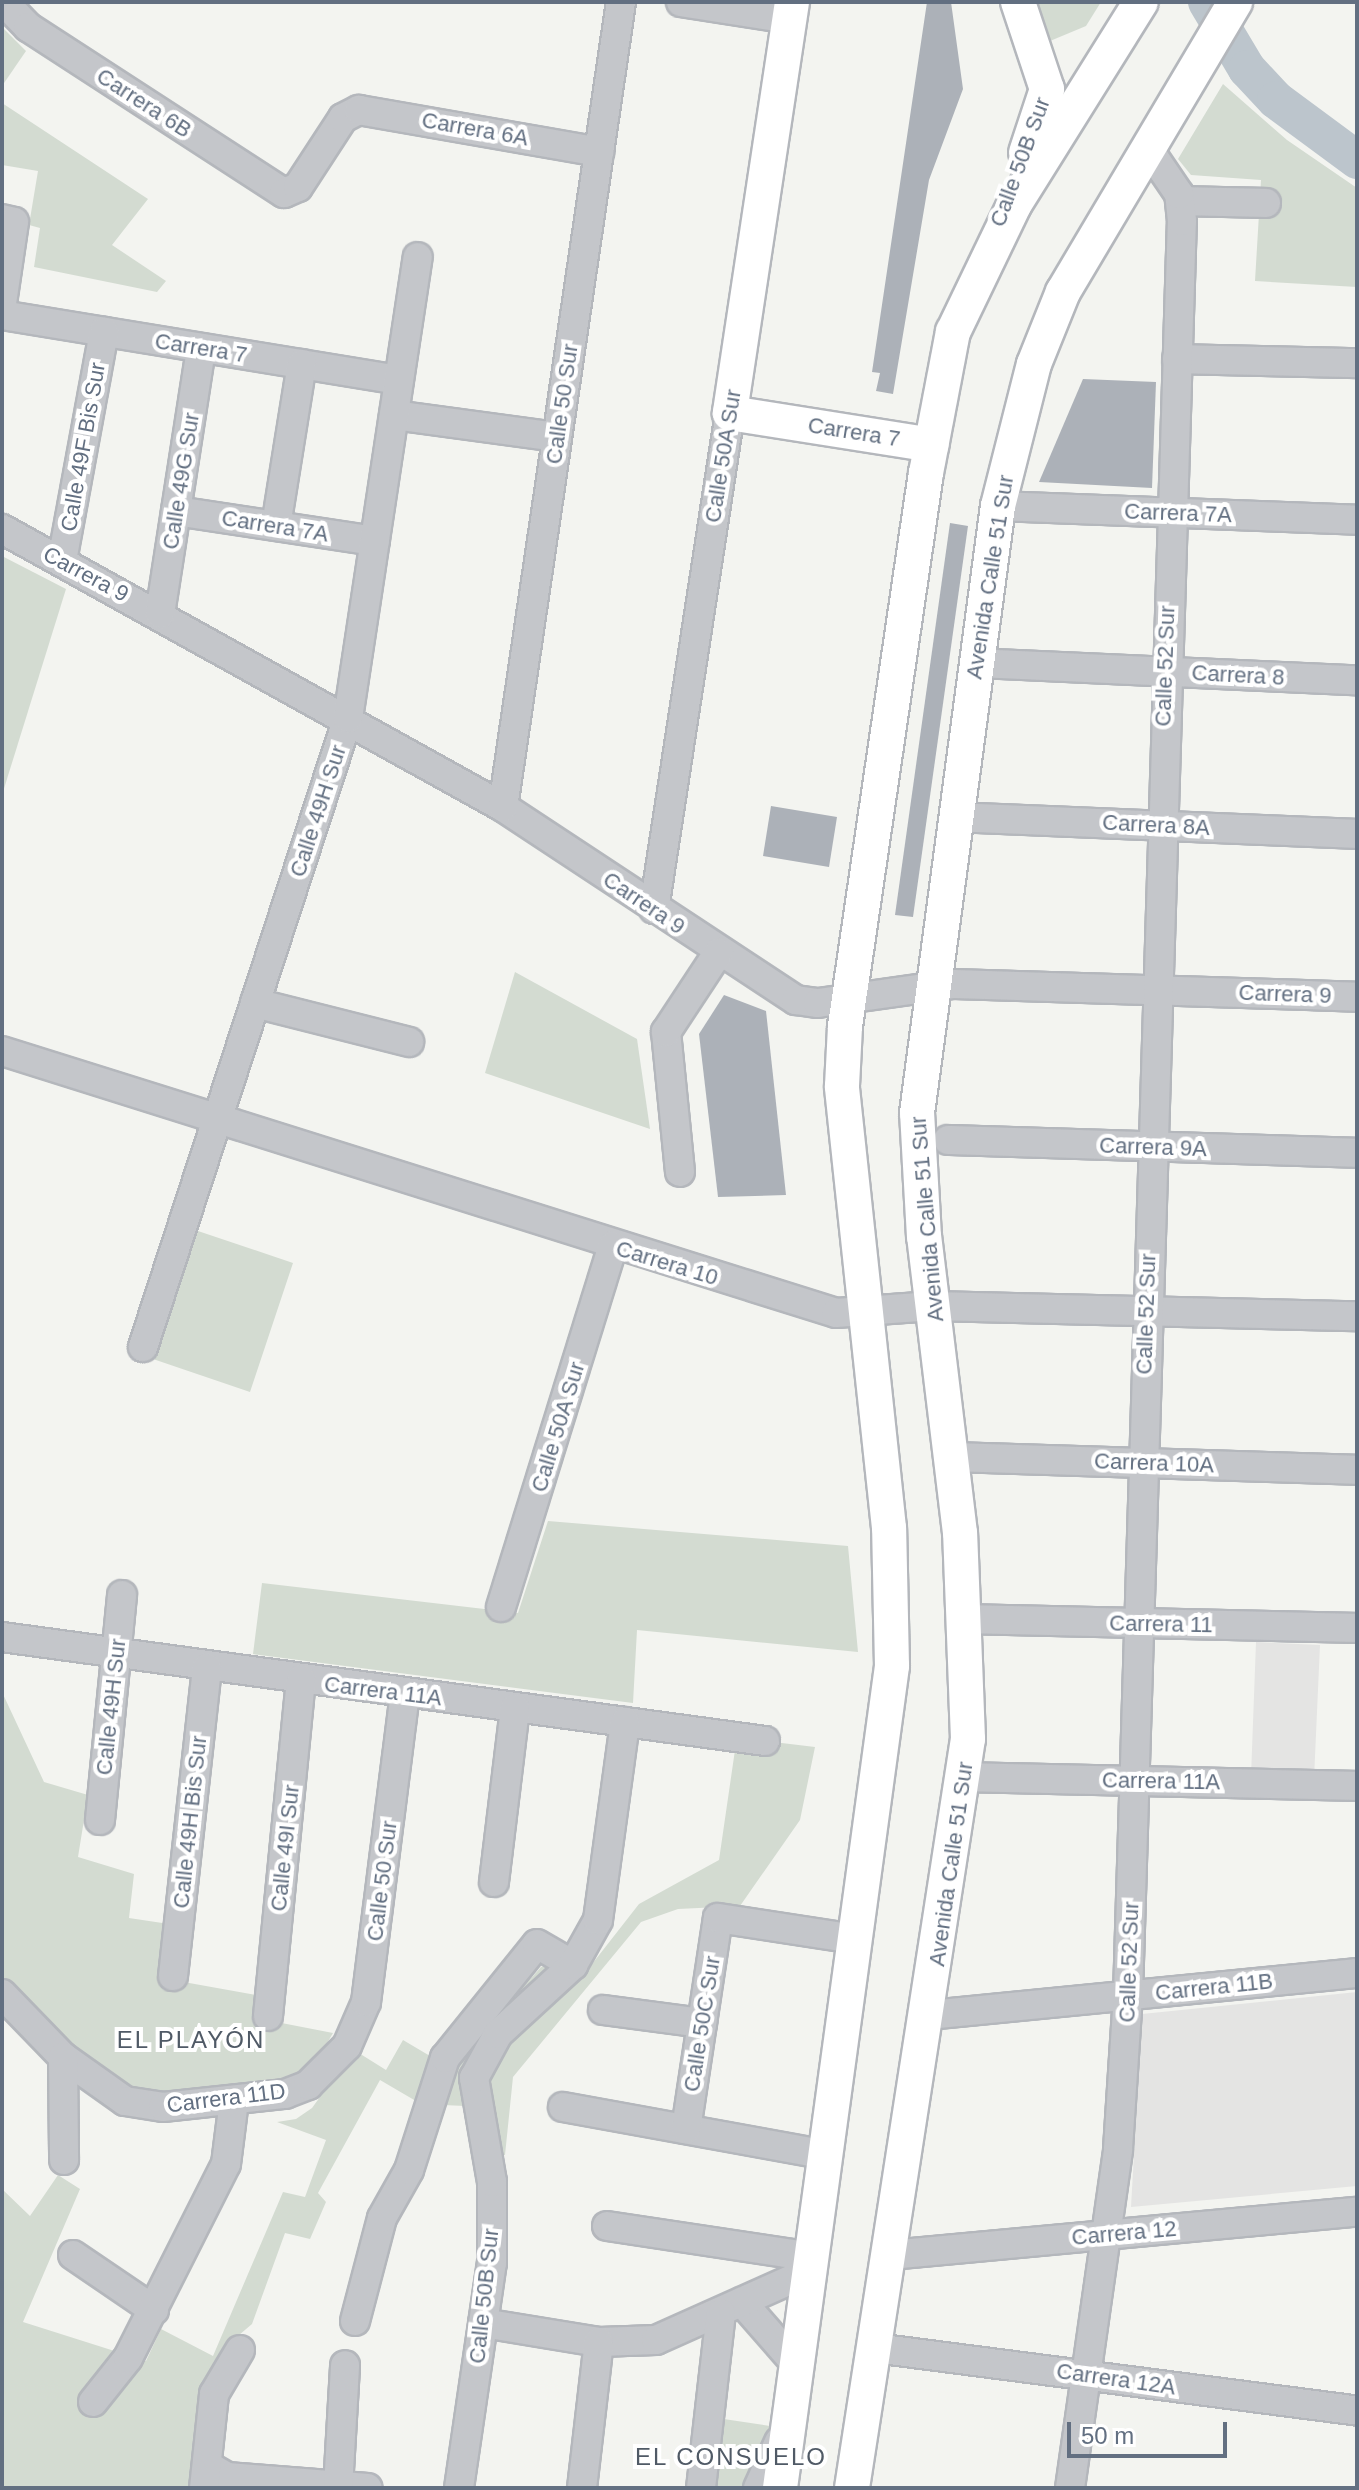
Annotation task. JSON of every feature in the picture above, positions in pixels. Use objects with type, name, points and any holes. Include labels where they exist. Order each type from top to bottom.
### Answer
[{"type":"main road","name":"Calle 50B Sur","points":[[976,275],[1047,96],[1018,2]]},
{"type":"main road","points":[[780,2488],[856,1939],[894,1633],[889,1528],[842,1086],[850,998],[931,445],[953,332],[976,275],[1141,2]]},
{"type":"main road","name":"Avenida Calle 51 Sur","points":[[852,2488],[929,2015],[964,1777],[966,1619],[933,1306],[917,1113],[931,986],[998,506],[1040,347],[1081,259],[1235,2]]},
{"type":"main road","name":"Calle 50A Sur","points":[[730,413],[791,10]]},
{"type":"main road","name":"Carrera 7","points":[[730,413],[931,445]]},
{"type":"street","name":"Carrera 6B","points":[[4,2],[28,27],[290,193],[350,112]]},
{"type":"street","name":"Calle 50 Sur","points":[[503,807],[621,2]]},
{"type":"street","points":[[681,2],[791,10]]},
{"type":"street","name":"Carrera 6A","points":[[350,112],[368,109],[599,152]]},
{"type":"street","points":[[1147,147],[1181,201],[1266,203]]},
{"type":"street","name":"Calle 52 Sur","points":[[1070,2488],[1107,2235],[1128,1995],[1164,672],[1181,201]]},
{"type":"street","points":[[2,303],[8,221]]},
{"type":"street","name":"Calle 49H Sur","points":[[143,1347],[348,718],[418,257]]},
{"type":"street","name":"Carrera 7","points":[[2,315],[399,380]]},
{"type":"street","name":"Calle 49F Bis Sur","points":[[62,561],[104,332]]},
{"type":"street","name":"Calle 49G Sur","points":[[160,614],[201,348]]},
{"type":"street","points":[[1177,359],[1357,363]]},
{"type":"street","points":[[276,526],[302,364]]},
{"type":"street","name":"Calle 50A Sur","points":[[654,909],[730,413]]},
{"type":"street","points":[[394,415],[557,437]]},
{"type":"street","name":"Carrera 7A","points":[[998,506],[1357,520]]},
{"type":"street","name":"Carrera 7A","points":[[176,511],[375,541]]},
{"type":"street","name":"Carrera 9","points":[[2,529],[348,718],[503,807],[718,953],[796,1000],[850,998],[931,986],[1157,989],[1357,997]]},
{"type":"street","name":"Carrera 8","points":[[976,663],[1357,680]]},
{"type":"street","name":"Carrera 8A","points":[[955,817],[1357,834]]},
{"type":"street","points":[[680,1172],[666,1032],[718,953]]},
{"type":"street","points":[[255,1003],[409,1042]]},
{"type":"street","name":"Carrera 10","points":[[2,1051],[613,1246],[836,1313],[865,1314],[933,1306],[1357,1316]]},
{"type":"street","name":"Carrera 9A","points":[[948,1140],[1357,1153]]},
{"type":"street","name":"Calle 50A Sur","points":[[501,1607],[613,1246]]},
{"type":"street","name":"Carrera 10A","points":[[951,1457],[1357,1470]]},
{"type":"street","name":"Calle 49H Sur","points":[[100,1820],[122,1595]]},
{"type":"street","name":"Carrera 11","points":[[966,1619],[1357,1628]]},
{"type":"street","name":"Carrera 11A","points":[[2,1637],[116,1656],[765,1741]]},
{"type":"street","name":"Calle 49H Bis Sur","points":[[173,1976],[207,1668]]},
{"type":"street","name":"Calle 49I Sur","points":[[268,2016],[301,1680]]},
{"type":"street","name":"Calle 50 Sur","points":[[336,2060],[368,1992],[405,1694]]},
{"type":"street","points":[[494,1882],[515,1708]]},
{"type":"street","name":"Calle 50B Sur","points":[[459,2488],[492,2263],[492,2182],[474,2078],[498,2034],[573,1965],[603,1904],[625,1722]]},
{"type":"street","name":"Carrera 11A","points":[[964,1777],[1357,1786]]},
{"type":"street","name":"Calle 50C Sur","points":[[686,2129],[718,1918],[856,1939]]},
{"type":"street","points":[[355,2321],[382,2218],[409,2170],[445,2058],[537,1944],[573,1965]]},
{"type":"street","name":"Carrera 11B","points":[[929,2015],[1357,1973]]},
{"type":"street","name":"Carrera 11D","points":[[2,1994],[63,2057],[104,2091],[145,2106],[234,2101],[308,2085],[336,2060]]},
{"type":"street","points":[[603,2010],[702,2023]]},
{"type":"street","points":[[63,2057],[64,2160]]},
{"type":"street","points":[[93,2402],[154,2310],[226,2164],[234,2101]]},
{"type":"street","points":[[563,2107],[826,2155]]},
{"type":"street","name":"Carrera 12","points":[[890,2255],[1357,2212]]},
{"type":"street","points":[[607,2226],[811,2264]]},
{"type":"street","points":[[73,2255],[154,2310]]},
{"type":"street","points":[[483,2323],[599,2342],[673,2336],[811,2264]]},
{"type":"street","points":[[731,2307],[797,2365]]},
{"type":"street","points":[[701,2488],[731,2307]]},
{"type":"street","points":[[582,2488],[599,2342]]},
{"type":"street","name":"Carrera 12A","points":[[875,2348],[1357,2411]]},
{"type":"street","points":[[240,2350],[214,2394],[217,2480],[368,2488]]},
{"type":"street","points":[[338,2485],[345,2365]]},
{"type":"street","points":[[758,2488],[790,2411]]},
{"type":"shaded area","points":[[1034,2],[1101,2],[1086,26],[1050,41]]},
{"type":"shaded area","points":[[2,27],[26,51],[2,86]]},
{"type":"shaded area","points":[[1223,84],[1287,140],[1357,188],[1357,287],[1255,281],[1261,180],[1191,175],[1178,159]]},
{"type":"shaded area","points":[[2,103],[148,199],[112,245],[166,281],[157,292],[34,267],[40,228],[29,225],[38,171],[2,165]]},
{"type":"shaded area","points":[[2,556],[66,589],[2,795]]},
{"type":"shaded area","points":[[515,972],[637,1039],[650,1129],[485,1073]]},
{"type":"shaded area","points":[[195,1230],[293,1263],[250,1392],[153,1359]]},
{"type":"shaded area","points":[[548,1521],[848,1546],[858,1652],[637,1630],[633,1703],[253,1654],[262,1583],[518,1613]]},
{"type":"shaded area","points":[[1256,1642],[1320,1645],[1314,1779],[1251,1776]]},
{"type":"shaded area","points":[[2,1692],[44,1782],[88,1795],[78,1857],[134,1874],[129,1918],[169,1924],[167,1979],[262,1996],[261,2019],[333,2033],[313,2067],[290,2085],[139,2095],[104,2077],[2,1976]]},
{"type":"shaded area","points":[[765,1741],[815,1747],[800,1820],[740,1906],[678,1909],[641,1922],[513,2077],[505,2155],[497,2156],[487,2107],[421,2104],[380,2080],[318,2193],[326,2202],[310,2239],[285,2233],[252,2324],[232,2341],[211,2381],[223,2488],[2,2488],[2,2189],[30,2216],[58,2175],[80,2189],[23,2322],[146,2361],[161,2329],[213,2356],[283,2192],[305,2197],[326,2140],[277,2122],[296,2119],[312,2108],[354,2050],[386,2070],[403,2040],[452,2069],[541,1967],[554,1965],[578,1982],[639,1904],[719,1860],[735,1750]]},
{"type":"shaded area","points":[[1357,1992],[1357,2186],[1131,2207],[1142,2014]]},
{"type":"shaded area","points":[[717,2418],[770,2426],[746,2488],[710,2488]]},
{"type":"building","points":[[927,2],[951,2],[963,89],[929,180],[893,394],[876,391],[880,373],[872,372]]},
{"type":"building","points":[[1083,379],[1156,382],[1152,488],[1039,482]]},
{"type":"building","points":[[950,523],[968,526],[913,917],[895,915]]},
{"type":"building","points":[[771,806],[837,817],[829,867],[763,856]]},
{"type":"building","points":[[724,995],[766,1011],[786,1195],[718,1197],[699,1034]]},
{"type":"waterway","points":[[1207,2],[1247,69],[1276,100],[1357,160]]},
{"type":"district","name":"EL PLAYÓN","points":[[191,2040]]},
{"type":"district","name":"EL CONSUELO","points":[[731,2457]]}]
